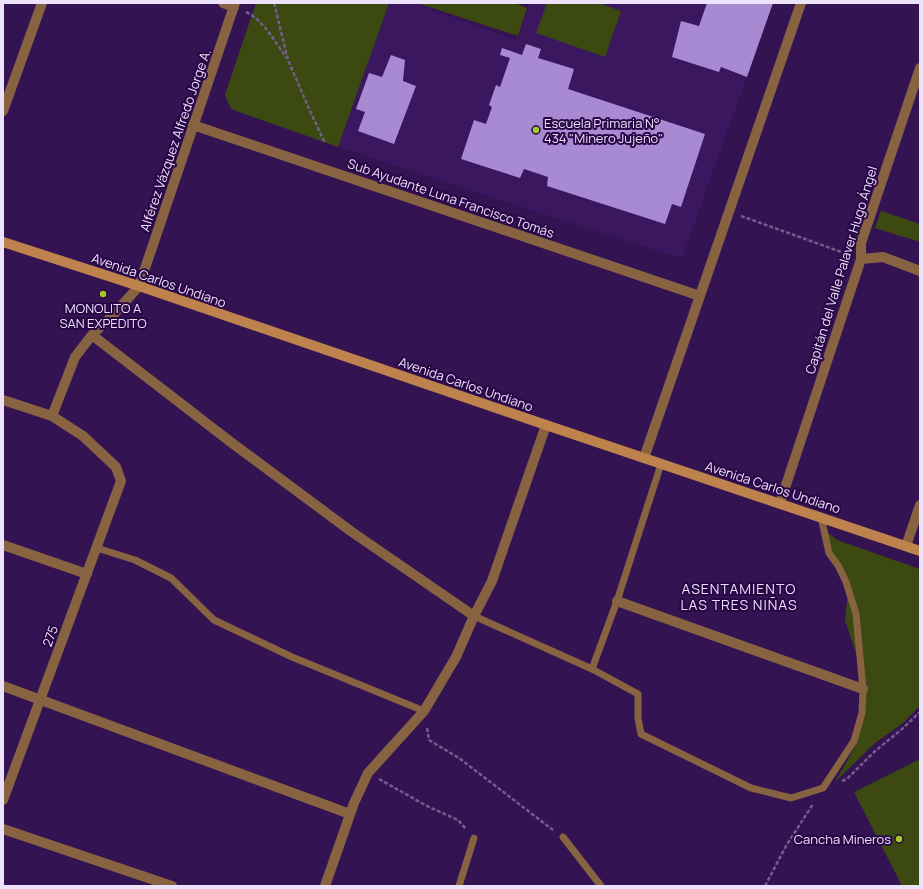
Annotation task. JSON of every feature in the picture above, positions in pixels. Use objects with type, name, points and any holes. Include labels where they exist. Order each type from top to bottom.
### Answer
[{"type":"street","points":[[3,110],[42,3]]},
{"type":"street","points":[[223,3],[235,5]]},
{"type":"street","points":[[644,458],[801,3]]},
{"type":"street","name":"Alférez Vázquez Alfredo Jorge A.","points":[[139,286],[235,5]]},
{"type":"street","name":"Capitán del Valle Palaver Hugo Ángel","points":[[780,503],[861,259],[861,243],[920,68]]},
{"type":"street","name":"Sub Ayudante Luna Francisco Tomás","points":[[193,125],[700,296]]},
{"type":"street","name":"Avenida Carlos Undiano","points":[[3,242],[139,286],[920,551]]},
{"type":"street","points":[[861,259],[883,257],[920,271]]},
{"type":"street","points":[[3,400],[52,416],[75,357],[92,335],[115,313],[139,286]]},
{"type":"street","points":[[92,335],[232,443],[352,532],[474,616]]},
{"type":"street","name":"275","points":[[3,800],[121,481],[116,467],[83,436],[52,416]]},
{"type":"street","points":[[325,886],[350,814],[368,773],[424,711],[456,657],[474,616],[492,581],[546,425]]},
{"type":"street","points":[[906,546],[920,506]]},
{"type":"street","points":[[3,545],[87,574]]},
{"type":"street","points":[[618,601],[863,689]]},
{"type":"street","points":[[3,686],[350,814]]},
{"type":"street","points":[[3,829],[172,886]]},
{"type":"lane","points":[[592,669],[618,601],[660,464]]},
{"type":"lane","points":[[474,616],[592,669],[638,694],[638,718],[641,734],[751,788],[791,798],[823,788],[854,741],[862,713],[863,689],[856,614],[846,582],[839,567],[829,553],[821,517]]},
{"type":"lane","points":[[97,548],[135,560],[171,578],[214,620],[292,657],[424,711]]},
{"type":"lane","points":[[563,837],[601,886]]},
{"type":"lane","points":[[459,886],[474,838]]},
{"type":"path","points":[[274,3],[288,60],[325,143]]},
{"type":"path","points":[[235,5],[252,15],[262,24],[288,60]]},
{"type":"path","points":[[730,212],[861,259]]},
{"type":"path","points":[[424,711],[429,740],[459,758],[563,837]]},
{"type":"path","points":[[765,886],[786,846],[823,788],[847,779],[874,752],[920,712]]},
{"type":"path","points":[[368,773],[427,806],[458,820],[474,838]]},
{"type":"shaded area","name":"Escuela Primaria N° 434 \"Minero Jujeño\"","points":[[389,3],[414,3],[517,40],[530,4],[528,3],[773,3],[682,259],[338,147]]},
{"type":"green space","points":[[256,3],[389,3],[338,147],[231,109],[225,95]]},
{"type":"green space","points":[[417,3],[514,3],[527,8],[518,36]]},
{"type":"green space","points":[[547,3],[598,3],[621,11],[605,57],[536,33]]},
{"type":"green space","points":[[881,211],[920,224],[920,242],[875,228]]},
{"type":"green space","points":[[826,531],[837,540],[920,569],[920,706],[903,723],[875,743],[835,782],[857,743],[867,686],[845,620],[849,581],[832,552]]},
{"type":"green space","name":"Cancha Mineros","points":[[920,759],[920,886],[902,886],[854,792]]},
{"type":"building","points":[[707,3],[773,3],[747,77],[721,67],[719,72],[672,57],[681,21],[699,26]]},
{"type":"building","points":[[526,44],[541,49],[538,58],[574,69],[568,89],[705,134],[681,207],[672,204],[665,224],[547,186],[548,177],[524,169],[520,178],[461,159],[474,120],[486,124],[492,107],[489,105],[496,85],[500,87],[510,58],[500,55],[502,48],[522,55]]},
{"type":"building","points":[[391,55],[405,60],[403,81],[416,86],[394,144],[358,131],[365,112],[356,109],[369,73],[382,77]]},
{"type":"place","name":"Escuela Primaria N° 434 \"Minero Jujeño\"","points":[[536,130]]},
{"type":"place","name":"MONOLITO A SAN EXPEDITO","points":[[103,294]]},
{"type":"place","name":"Cancha Mineros","points":[[899,839]]},
{"type":"district","name":"ASENTAMIENTO LAS TRES NIÑAS","points":[[739,596]]}]
